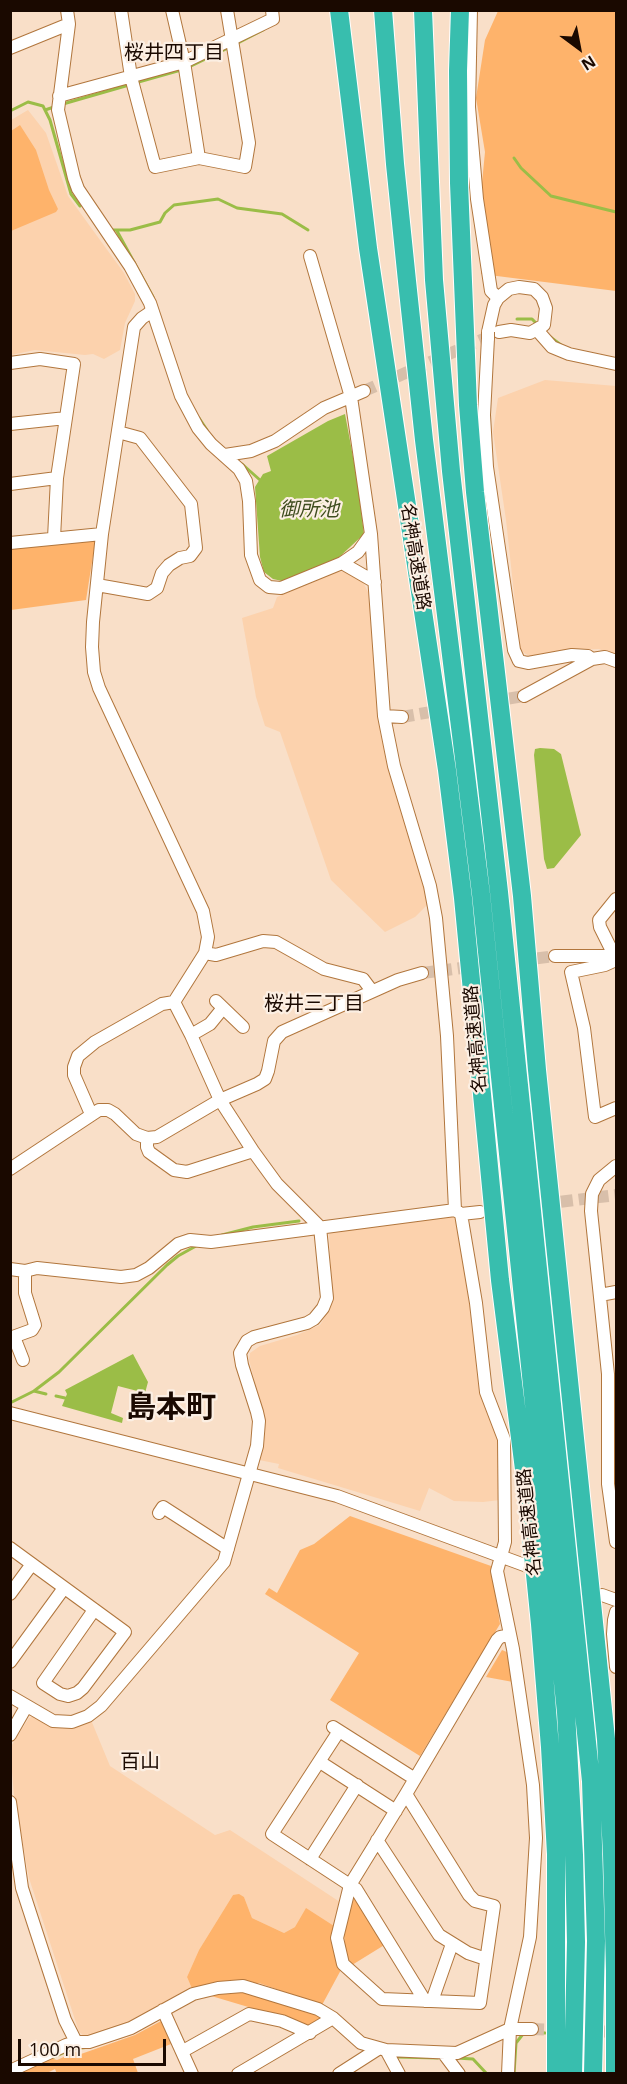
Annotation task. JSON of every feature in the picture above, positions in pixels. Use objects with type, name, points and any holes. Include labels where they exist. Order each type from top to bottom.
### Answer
[{"type":"highway","name":"名神高速道路","points":[[339,10],[368,248],[459,863],[500,1280],[526,1485],[540,1624],[556,1854],[555,2073]]},
{"type":"highway","name":"名神高速道路","points":[[383,10],[395,164],[424,440],[481,894],[566,1712],[576,1942],[573,2073]]},
{"type":"highway","name":"名神高速道路","points":[[423,10],[434,280],[450,459],[499,892],[591,1782],[596,1941],[593,2073]]},
{"type":"highway","points":[[460,10],[459,183],[468,405],[475,492],[522,896],[537,1070],[606,1739],[615,1936],[615,2073]]},
{"type":"street","points":[[67,10],[69,24],[58,102],[78,189],[109,233],[150,303],[181,396],[198,428],[211,444],[229,454],[246,481],[251,555],[260,580],[269,587],[281,588],[342,563],[358,552],[371,534]]},
{"type":"street","points":[[121,10],[132,82],[154,167],[199,158],[245,167],[249,142],[227,10]]},
{"type":"street","points":[[172,10],[185,66],[199,158]]},
{"type":"street","points":[[471,10],[469,107],[477,199],[495,305],[483,415],[487,467],[514,650],[519,661],[528,663],[572,655],[588,656],[592,659]]},
{"type":"street","points":[[58,102],[185,66],[234,43],[269,18]]},
{"type":"street","points":[[10,48],[69,24]]},
{"type":"street","points":[[310,256],[350,394],[371,534],[384,716],[394,766],[430,886],[436,918],[447,1036],[458,1211],[476,1303],[486,1392],[504,1439],[505,1542],[497,1570],[530,1751],[536,1838],[530,1937],[510,2029],[508,2073]]},
{"type":"street","points":[[495,305],[509,290],[519,287],[534,289],[542,297],[546,308],[540,329],[552,347],[586,358],[616,364]]},
{"type":"street","points":[[91,1114],[74,1075],[78,1056],[95,1041],[162,1004],[174,1002],[206,953],[208,937],[203,911],[112,719],[94,672],[93,622],[102,534],[134,327],[151,311]]},
{"type":"street","points":[[492,334],[517,330],[530,333],[540,329]]},
{"type":"street","points":[[10,363],[40,359],[74,364],[57,478],[54,538]]},
{"type":"street","points":[[229,454],[251,451],[275,441],[324,408],[350,394],[364,391]]},
{"type":"street","points":[[10,424],[66,417]]},
{"type":"street","points":[[97,585],[148,594],[157,588],[162,573],[169,565],[180,558],[190,556],[196,548],[191,504],[140,438],[118,432]]},
{"type":"street","points":[[10,484],[57,478]]},
{"type":"street","points":[[10,543],[102,534]]},
{"type":"street","points":[[342,563],[375,582]]},
{"type":"street","points":[[524,696],[592,659],[605,657],[616,661]]},
{"type":"street","points":[[384,716],[402,717]]},
{"type":"street","points":[[616,899],[599,920],[600,927],[616,959]]},
{"type":"street","points":[[206,953],[216,955],[263,941],[276,942],[324,969],[363,979],[372,991]]},
{"type":"street","points":[[555,956],[604,956],[616,959]]},
{"type":"street","points":[[616,959],[604,965],[571,972],[584,1028],[594,1117],[616,1108]]},
{"type":"street","points":[[10,1169],[99,1110],[108,1110],[115,1114],[136,1134],[147,1138],[168,1132],[220,1100],[265,1079],[274,1041],[282,1032],[398,980],[422,973]]},
{"type":"street","points":[[10,1696],[53,1721],[72,1722],[88,1716],[101,1706],[224,1562],[257,1446],[259,1421],[240,1353],[247,1341],[254,1337],[307,1323],[314,1319],[323,1308],[327,1298],[320,1227],[277,1184],[253,1151],[220,1100],[174,1002]]},
{"type":"street","points":[[191,1035],[210,1024],[220,1005],[243,1028]]},
{"type":"street","points":[[147,1138],[149,1152],[174,1170],[187,1172],[253,1151]]},
{"type":"street","points":[[616,1166],[599,1180],[592,1194],[591,1211],[608,1374],[608,1484],[616,1542]]},
{"type":"street","points":[[10,1269],[25,1271],[37,1268],[121,1277],[136,1275],[149,1269],[178,1244],[458,1211],[480,1212]]},
{"type":"street","points":[[22,1360],[12,1337],[32,1330],[35,1325],[25,1293],[25,1271]]},
{"type":"street","points":[[600,1295],[616,1292]]},
{"type":"street","points":[[10,1413],[250,1472],[337,1496],[527,1566]]},
{"type":"street","points":[[163,1506],[228,1549]]},
{"type":"street","points":[[10,1548],[125,1632],[78,1693],[68,1696],[60,1694],[43,1683],[94,1610]]},
{"type":"street","points":[[10,1594],[32,1564]]},
{"type":"street","points":[[10,1662],[64,1588]]},
{"type":"street","points":[[602,1595],[616,1600]]},
{"type":"street","points":[[616,1612],[613,1634],[616,1667]]},
{"type":"street","points":[[406,1794],[469,1895],[475,1901],[495,1906],[480,2003],[382,1999],[343,1964],[337,1938],[350,1884],[497,1640],[509,1635]]},
{"type":"street","points":[[10,1735],[26,1707]]},
{"type":"street","points":[[415,1779],[336,1729],[320,1762],[272,1834],[356,1889],[428,2001]]},
{"type":"street","points":[[320,1762],[396,1811]]},
{"type":"street","points":[[310,1859],[357,1785]]},
{"type":"street","points":[[10,1802],[22,1888],[61,2009],[76,2042]]},
{"type":"street","points":[[377,1840],[439,1935],[468,1953],[486,1959]]},
{"type":"street","points":[[428,2001],[452,1944]]},
{"type":"street","points":[[10,2072],[76,2042],[89,2042],[131,2028],[193,1994],[218,1988],[243,1986],[318,2009],[361,2043],[382,2049],[444,2054],[465,2050],[510,2029],[532,2029]]},
{"type":"street","points":[[163,2010],[192,2073]]},
{"type":"street","points":[[183,2051],[249,2014],[282,2021],[310,2033]]},
{"type":"street","points":[[238,2073],[333,2019]]},
{"type":"street","points":[[339,2073],[382,2049]]},
{"type":"street","points":[[382,2049],[399,2073]]},
{"type":"street","points":[[444,2054],[459,2073]]},
{"type":"shaded area","points":[[498,11],[616,11],[616,291],[481,274],[484,259],[481,193],[485,152],[476,98],[485,40]]},
{"type":"shaded area","points":[[28,110],[46,133],[68,196],[124,273],[135,294],[135,301],[125,323],[120,350],[104,359],[93,354],[35,350],[11,355],[11,120]]},
{"type":"shaded area","points":[[20,125],[36,150],[58,209],[56,212],[11,231],[11,131]]},
{"type":"shaded area","points":[[545,380],[616,386],[616,656],[599,649],[531,657],[520,649],[506,520],[493,432],[498,398]]},
{"type":"shaded area","points":[[92,538],[95,543],[86,600],[11,610],[10,548]]},
{"type":"shaded area","points":[[347,571],[358,577],[369,594],[381,736],[428,904],[415,917],[385,932],[331,880],[280,732],[265,726],[256,697],[242,618],[273,608],[277,597],[336,572]]},
{"type":"shaded area","points":[[449,1215],[458,1219],[501,1441],[500,1500],[454,1501],[429,1488],[420,1511],[278,1468],[279,1464],[259,1460],[264,1416],[249,1360],[250,1353],[260,1346],[297,1335],[320,1325],[332,1300],[329,1234],[332,1230]]},
{"type":"shaded area","points":[[350,1516],[491,1566],[500,1624],[420,1756],[330,1700],[359,1653],[265,1594],[269,1588],[277,1593],[300,1550],[314,1544]]},
{"type":"shaded area","points":[[502,1650],[509,1653],[513,1682],[486,1677]]},
{"type":"shaded area","points":[[33,1716],[48,1724],[64,1728],[91,1720],[110,1766],[215,1835],[230,1830],[340,1902],[334,1926],[295,1927],[284,1933],[252,1918],[244,1897],[233,1895],[199,1950],[187,1977],[193,1991],[129,2024],[93,2037],[84,2036],[79,2032],[29,1878],[14,1795],[10,1748],[29,1718]]},
{"type":"shaded area","points":[[239,1894],[244,1897],[252,1918],[284,1933],[295,1927],[306,1908],[334,1926],[342,1968],[322,2005],[259,1983],[218,1985],[193,1991],[187,1977],[199,1950],[233,1895]]},
{"type":"shaded area","points":[[354,1897],[386,1944],[352,1965],[346,1955],[344,1934]]},
{"type":"shaded area","points":[[241,1992],[315,2013],[324,2019],[312,2026],[208,1995]]},
{"type":"shaded area","points":[[161,2021],[171,2044],[133,2059],[138,2073],[57,2074],[55,2069],[47,2073],[20,2074],[50,2058],[57,2060],[75,2052],[81,2054],[135,2035]]},
{"type":"water","name":"御所池","points":[[345,414],[357,478],[364,534],[334,562],[282,581],[273,579],[264,572],[260,557],[255,487],[263,474],[271,471],[267,456],[328,421]]},
{"type":"water","points":[[535,749],[554,749],[561,754],[581,835],[554,868],[547,869],[544,859],[534,755]]},
{"type":"water","points":[[133,1354],[148,1382],[145,1393],[118,1386],[111,1413],[123,1418],[122,1423],[62,1406],[67,1394],[65,1390]]},
{"type":"waterway","points":[[236,44],[263,30],[265,26]]},
{"type":"waterway","points":[[187,68],[230,47]]},
{"type":"waterway","points":[[135,83],[181,70]]},
{"type":"waterway","points":[[63,104],[129,85]]},
{"type":"waterway","points":[[10,111],[28,102],[43,106],[50,120],[71,194],[80,206]]},
{"type":"waterway","points":[[45,110],[54,107]]},
{"type":"waterway","points":[[514,158],[521,168],[551,196],[616,212]]},
{"type":"waterway","points":[[110,230],[130,230],[160,222],[165,213],[174,205],[218,199],[237,208],[282,214],[308,230]]},
{"type":"waterway","points":[[117,231],[153,297]]},
{"type":"waterway","points":[[517,319],[532,319],[538,325]]},
{"type":"waterway","points":[[549,336],[561,345]]},
{"type":"waterway","points":[[199,418],[207,430]]},
{"type":"waterway","points":[[242,464],[260,480]]},
{"type":"waterway","points":[[222,1235],[253,1227],[299,1221]]},
{"type":"waterway","points":[[34,1391],[59,1372],[167,1265],[196,1246]]},
{"type":"waterway","points":[[10,1403],[34,1391],[46,1394]]},
{"type":"waterway","points":[[56,1396],[65,1398]]},
{"type":"waterway","points":[[535,2032],[545,2033]]},
{"type":"waterway","points":[[514,2074],[516,2043],[523,2034]]},
{"type":"waterway","points":[[54,2057],[72,2049],[90,2047]]},
{"type":"waterway","points":[[397,2057],[438,2058]]},
{"type":"waterway","points":[[456,2058],[473,2059],[487,2074]]},
{"type":"tunnel","points":[[364,391],[495,334]]},
{"type":"tunnel","points":[[402,717],[524,696]]},
{"type":"tunnel","points":[[501,963],[555,956]]},
{"type":"tunnel","points":[[422,973],[477,966]]},
{"type":"tunnel","points":[[543,1204],[616,1195]]},
{"type":"tunnel","points":[[532,2029],[616,2032]]},
{"type":"district","name":"桜井四丁目","points":[[174,53]]},
{"type":"district","name":"桜井三丁目","points":[[314,1004]]},
{"type":"district","name":"島本町","points":[[171,1408]]},
{"type":"district","name":"百山","points":[[140,1762]]}]
